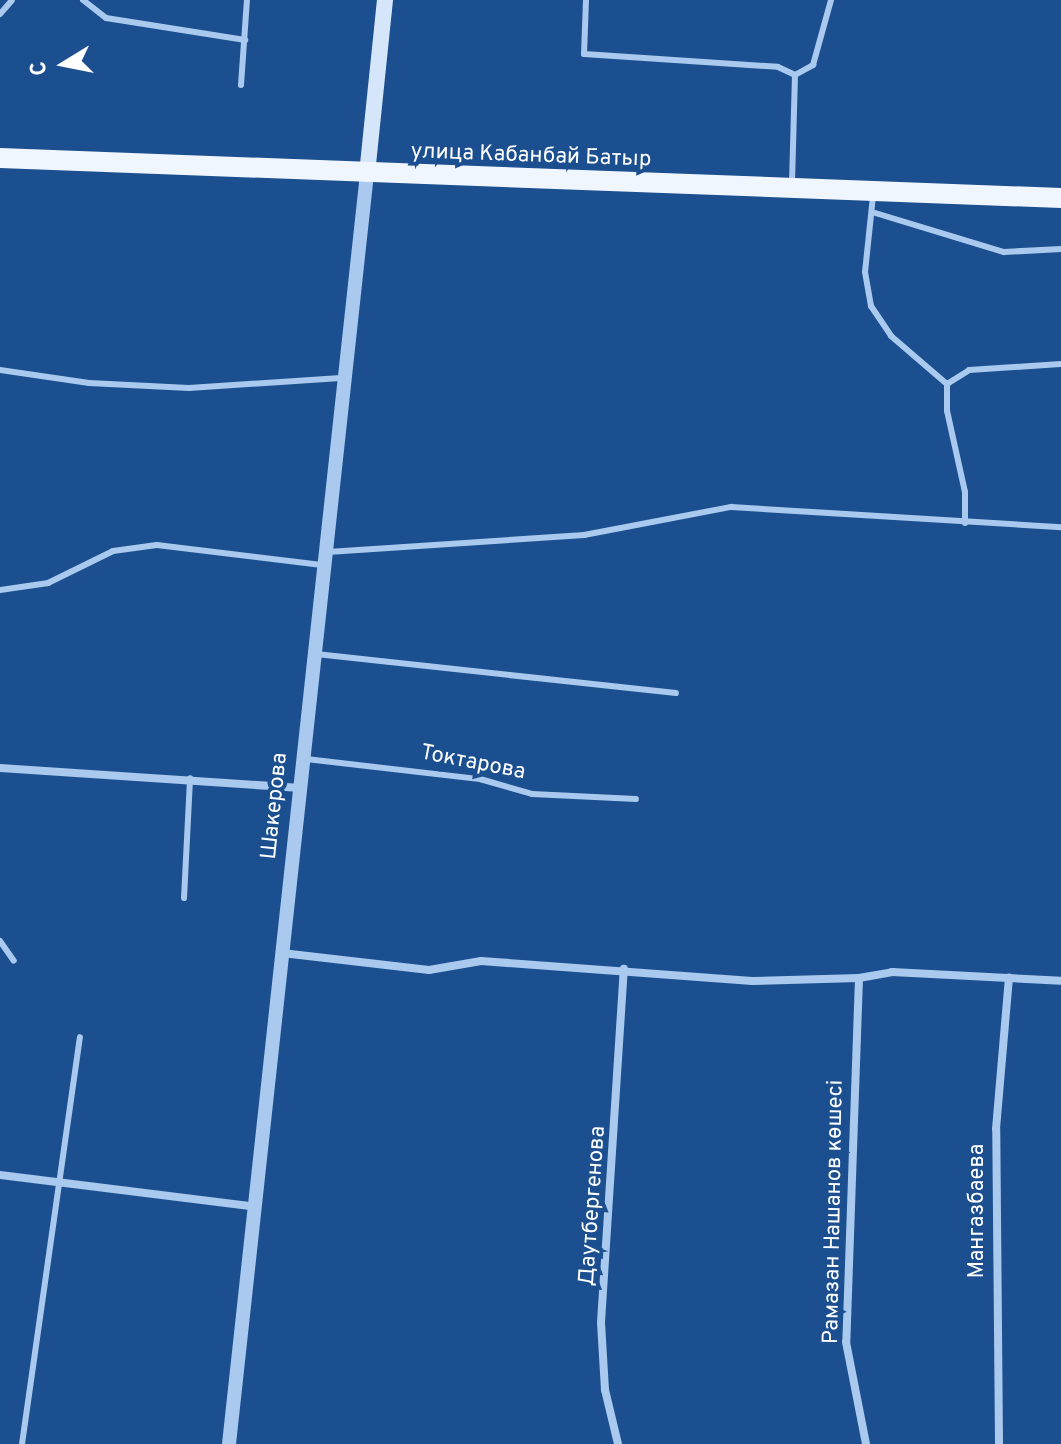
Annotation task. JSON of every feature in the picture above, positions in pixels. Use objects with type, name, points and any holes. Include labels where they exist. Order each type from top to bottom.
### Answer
[{"type":"main road","points":[[367,174],[385,0]]},
{"type":"main road","name":"улица Кабанбай Батыр","points":[[0,158],[792,191],[872,203],[1061,198]]},
{"type":"street","name":"Шакерова","points":[[229,1444],[257,1207],[280,953],[300,788],[341,378],[367,174]]},
{"type":"street","points":[[0,768],[67,776],[190,778],[300,788]]},
{"type":"street","points":[[280,953],[429,970],[481,961],[624,969],[752,981],[859,978],[907,972],[1061,981]]},
{"type":"street","name":"Даутбергенова","points":[[618,1444],[605,1390],[601,1322],[624,969]]},
{"type":"street","name":"Рамазан Нашанов көшесі","points":[[859,978],[846,1342],[866,1444]]},
{"type":"street","name":"Мангазбаева","points":[[999,1444],[996,1129],[1009,978]]},
{"type":"street","points":[[0,1175],[59,1185],[257,1207]]},
{"type":"lane","points":[[0,14],[12,0]]},
{"type":"lane","points":[[83,0],[106,18],[245,40]]},
{"type":"lane","points":[[241,85],[247,0]]},
{"type":"lane","points":[[586,0],[584,54],[778,67],[795,75]]},
{"type":"lane","points":[[795,75],[813,65],[831,0]]},
{"type":"lane","points":[[792,191],[795,75]]},
{"type":"lane","points":[[965,523],[965,492],[947,411],[947,384],[891,336],[871,306],[865,272],[872,203],[1004,252],[1061,249]]},
{"type":"lane","points":[[947,384],[969,370],[1061,364]]},
{"type":"lane","points":[[0,370],[89,383],[189,388],[341,378]]},
{"type":"lane","points":[[0,590],[48,583],[113,551],[157,545],[323,559],[584,535],[731,507],[1061,527]]},
{"type":"lane","points":[[312,654],[676,693]]},
{"type":"lane","name":"Токтарова","points":[[302,759],[480,779],[532,794],[636,799]]},
{"type":"lane","points":[[184,898],[190,778]]},
{"type":"lane","points":[[0,941],[14,961]]},
{"type":"lane","points":[[22,1444],[80,1037]]}]
